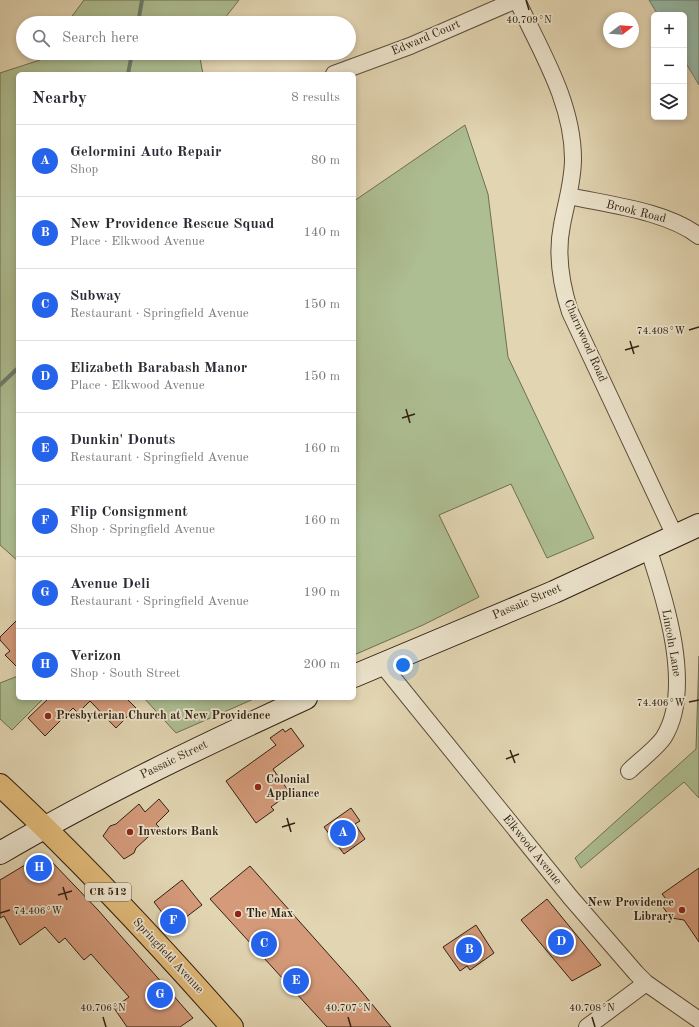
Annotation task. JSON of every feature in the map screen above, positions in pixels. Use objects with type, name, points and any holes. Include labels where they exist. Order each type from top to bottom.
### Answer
[{"type":"main road","name":"Passaic Street","points":[[356,675],[381,663],[554,592],[699,525]]},
{"type":"main road","name":"Passaic Street","points":[[0,853],[44,827],[142,775],[302,700]]},
{"type":"main road","name":"Springfield Avenue","points":[[0,785],[44,827],[190,980],[232,1027]]},
{"type":"street","name":"Edward Court","points":[[339,72],[410,46],[516,0]]},
{"type":"street","name":"Charnwood Road","points":[[516,0],[556,86],[569,121],[573,159],[570,196],[562,226],[560,244],[561,278],[570,312],[675,536]]},
{"type":"street","name":"Brook Road","points":[[570,196],[662,217],[684,226],[699,236]]},
{"type":"street","name":"Lincoln Lane","points":[[630,771],[664,738],[673,718],[678,695],[677,672],[672,638],[659,580],[648,548]]},
{"type":"street","name":"Elkwood Avenue","points":[[381,663],[571,898],[646,983],[699,1020]]},
{"type":"street","points":[[587,1027],[646,983]]},
{"type":"shaded area","points":[[84,0],[239,0],[226,16],[72,16]]},
{"type":"shaded area","points":[[649,0],[699,0],[699,85],[687,65],[687,12],[656,12]]},
{"type":"shaded area","points":[[40,60],[200,60],[203,72],[16,72],[16,559],[0,545],[0,73]]},
{"type":"shaded area","points":[[465,125],[488,194],[508,357],[594,538],[547,558],[511,484],[439,515],[479,597],[423,625],[356,654],[356,200]]},
{"type":"shaded area","points":[[699,656],[699,798],[684,782],[581,868],[575,858],[696,749]]},
{"type":"shaded area","points":[[16,677],[16,700],[42,700],[12,730],[0,719],[0,683]]},
{"type":"shaded area","points":[[146,700],[251,700],[176,733]]},
{"type":"building","points":[[16,621],[16,666],[5,655],[10,651],[0,640],[0,637]]},
{"type":"building","name":"Presbyterian Church at New Providence","points":[[47,700],[128,700],[136,708],[116,728],[90,701],[78,713],[73,708],[45,736],[28,718]]},
{"type":"building","name":"Colonial Appliance","points":[[291,728],[304,746],[273,769],[290,793],[271,807],[274,810],[256,823],[226,781],[276,745],[270,738],[283,729],[285,732]]},
{"type":"building","points":[[159,799],[169,811],[156,824],[159,827],[136,848],[134,853],[124,859],[103,836],[110,826],[116,824],[139,804],[145,812]]},
{"type":"building","points":[[351,808],[360,821],[355,824],[365,839],[344,854],[324,827]]},
{"type":"building","points":[[51,861],[98,910],[193,1018],[180,1027],[127,1027],[114,1008],[129,997],[91,954],[84,960],[65,938],[59,943],[45,927],[20,945],[4,916],[0,918],[0,880],[30,862]]},
{"type":"building","points":[[250,866],[356,985],[391,1027],[327,1027],[210,899]]},
{"type":"building","name":"New Providence Library","points":[[699,868],[699,942],[684,920],[671,918],[660,903],[666,899],[662,894]]},
{"type":"building","points":[[182,880],[202,905],[173,927],[154,902]]},
{"type":"building","points":[[547,899],[601,965],[572,981],[521,920]]},
{"type":"building","points":[[476,925],[494,953],[470,970],[467,966],[460,971],[443,947]]},
{"type":"waterway","points":[[139,16],[142,0]]},
{"type":"waterway","points":[[128,72],[131,60]]},
{"type":"waterway","points":[[0,385],[16,370]]},
{"type":"place","name":"Presbyterian Church at New Providence","points":[[48,716]]},
{"type":"place","name":"Colonial Appliance","points":[[258,787]]},
{"type":"place","name":"Investors Bank","points":[[130,832]]},
{"type":"place","name":"Gelormini Auto Repair","points":[[343,833]]},
{"type":"place","name":"Verizon","points":[[39,868]]},
{"type":"place","name":"New Providence Library","points":[[682,910]]},
{"type":"place","name":"The Max","points":[[238,914]]},
{"type":"place","name":"Flip Consignment","points":[[173,921]]},
{"type":"place","name":"Elizabeth Barabash Manor","points":[[561,942]]},
{"type":"place","name":"Subway","points":[[264,944]]},
{"type":"place","name":"New Providence Rescue Squad","points":[[469,950]]},
{"type":"place","name":"Dunkin' Donuts","points":[[296,981]]},
{"type":"place","name":"Avenue Deli","points":[[160,995]]}]
